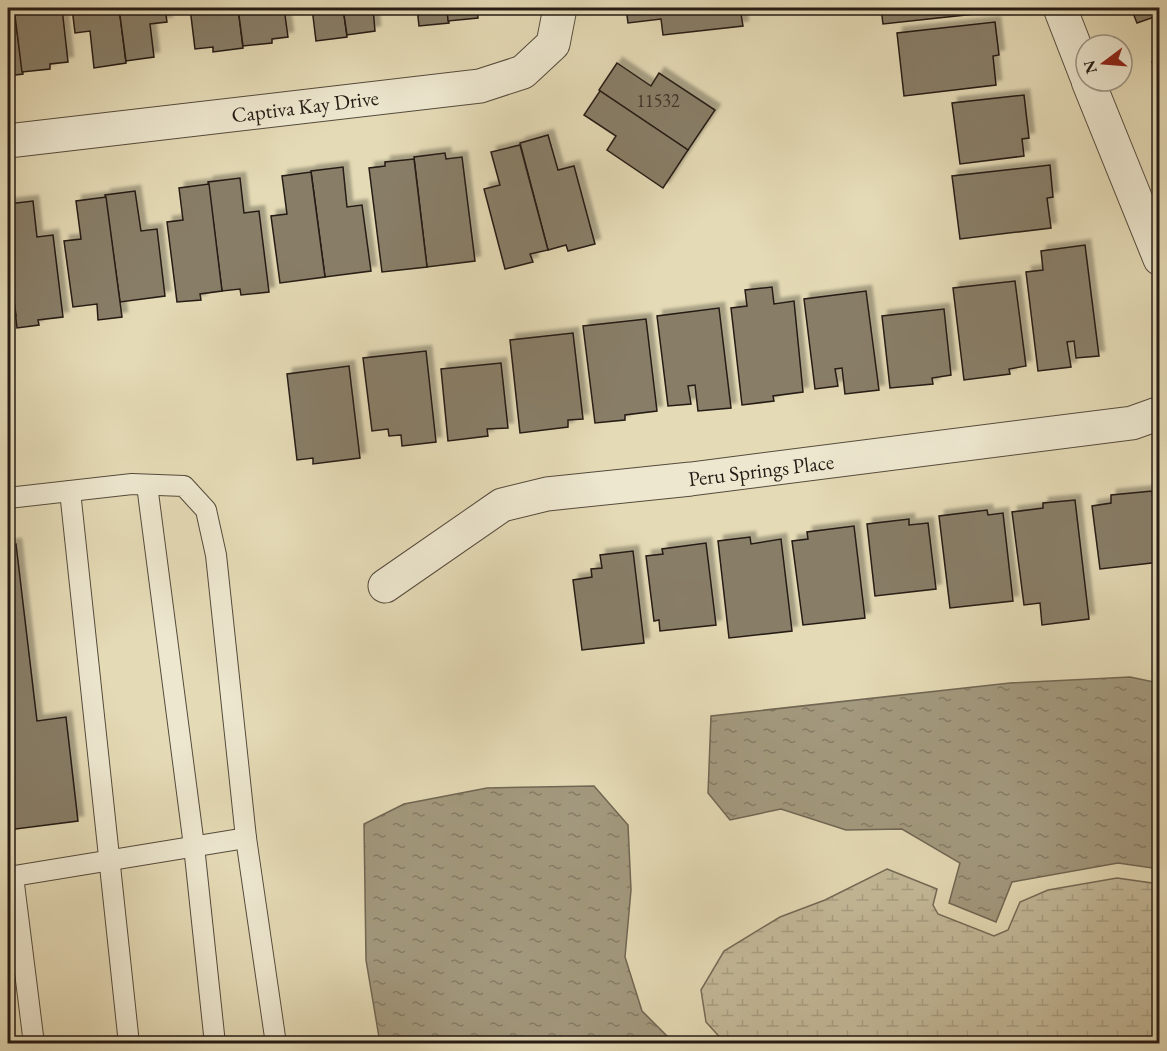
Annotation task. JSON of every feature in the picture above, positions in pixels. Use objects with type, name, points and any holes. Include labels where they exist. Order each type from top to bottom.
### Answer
[{"type":"street","name":"Captiva Kay Drive","points":[[8,141],[480,86],[524,72],[553,44],[560,8]]},
{"type":"street","points":[[1060,8],[1074,44]]},
{"type":"street","points":[[1093,93],[1160,259]]},
{"type":"street","name":"Peru Springs Place","points":[[385,586],[502,505],[548,494],[691,479],[1132,423],[1160,413]]},
{"type":"lane","points":[[147,485],[194,846],[215,1044]]},
{"type":"lane","points":[[8,498],[147,485],[184,486],[206,510],[216,555],[246,838],[276,1044]]},
{"type":"lane","points":[[70,491],[129,1044]]},
{"type":"lane","points":[[34,1044],[10,876],[246,838]]},
{"type":"green space","points":[[887,869],[937,889],[933,905],[938,914],[994,936],[1008,930],[1020,902],[1048,890],[1117,878],[1159,884],[1159,1043],[725,1043],[706,1022],[701,990],[724,951],[780,917],[825,900]]},
{"type":"water","points":[[1130,677],[1159,683],[1159,869],[1118,863],[1012,882],[996,922],[949,903],[960,863],[902,829],[846,830],[781,809],[730,820],[708,793],[711,716],[1010,683]]},
{"type":"water","points":[[594,786],[628,825],[631,890],[625,957],[642,1011],[674,1043],[380,1043],[366,960],[364,824],[404,804],[487,788]]},
{"type":"building","points":[[8,8],[14,8],[23,74],[8,76]]},
{"type":"building","points":[[14,8],[62,8],[68,62],[50,64],[50,69],[22,72]]},
{"type":"building","points":[[72,8],[119,8],[126,63],[94,68],[90,31],[75,33]]},
{"type":"building","points":[[119,8],[165,8],[167,22],[150,24],[154,57],[126,61]]},
{"type":"building","points":[[190,8],[238,8],[243,48],[213,52],[213,47],[195,49]]},
{"type":"building","points":[[238,8],[284,8],[288,37],[272,39],[272,43],[243,46]]},
{"type":"building","points":[[312,8],[343,8],[347,37],[316,41]]},
{"type":"building","points":[[343,8],[373,8],[375,31],[347,35]]},
{"type":"building","points":[[417,8],[447,8],[449,23],[419,26]]},
{"type":"building","points":[[447,8],[477,8],[478,18],[448,21]]},
{"type":"building","points":[[626,8],[740,8],[743,26],[663,35],[661,19],[628,23]]},
{"type":"building","points":[[881,8],[983,8],[984,13],[883,24]]},
{"type":"building","points":[[1131,8],[1160,8],[1160,15],[1137,23]]},
{"type":"building","points":[[995,22],[999,55],[993,56],[996,85],[904,96],[897,33]]},
{"type":"building","points":[[1160,59],[1160,83],[1152,62]]},
{"type":"building","points":[[617,63],[651,86],[659,73],[715,110],[688,150],[599,90]]},
{"type":"building","points":[[600,91],[688,150],[663,188],[607,150],[616,136],[584,115]]},
{"type":"building","points":[[1024,95],[1029,138],[1022,139],[1024,156],[960,164],[952,103]]},
{"type":"building","points":[[548,135],[558,170],[574,166],[595,244],[568,251],[566,245],[548,250],[520,143]]},
{"type":"building","points":[[520,145],[548,250],[530,254],[533,262],[505,269],[484,189],[500,185],[491,152]]},
{"type":"building","points":[[445,153],[446,159],[462,157],[475,261],[427,267],[414,157]]},
{"type":"building","points":[[414,159],[427,267],[382,272],[369,168],[385,166],[385,162]]},
{"type":"building","points":[[1050,165],[1053,197],[1047,198],[1051,228],[960,239],[952,176]]},
{"type":"building","points":[[343,167],[347,207],[362,205],[371,271],[325,277],[311,171]]},
{"type":"building","points":[[311,172],[325,277],[280,283],[271,216],[287,214],[282,176]]},
{"type":"building","points":[[240,178],[244,213],[259,211],[269,292],[241,295],[240,289],[222,291],[208,182]]},
{"type":"building","points":[[209,184],[222,291],[200,294],[201,300],[177,302],[167,222],[183,220],[179,188]]},
{"type":"building","points":[[135,191],[141,231],[157,229],[165,296],[120,302],[105,195]]},
{"type":"building","points":[[106,197],[122,317],[98,320],[97,304],[73,307],[64,241],[81,239],[76,201]]},
{"type":"building","points":[[33,201],[37,237],[53,235],[63,317],[38,320],[39,325],[17,328],[8,251],[8,204]]},
{"type":"building","points":[[1085,245],[1099,356],[1076,358],[1074,341],[1067,342],[1071,367],[1038,371],[1026,272],[1043,270],[1041,251]]},
{"type":"building","points":[[8,251],[16,316],[8,317]]},
{"type":"building","points":[[1015,281],[1026,366],[1009,369],[1010,374],[964,380],[953,288]]},
{"type":"building","points":[[772,287],[774,304],[794,301],[803,392],[773,396],[774,401],[742,405],[731,308],[747,306],[745,290]]},
{"type":"building","points":[[866,291],[879,390],[845,394],[842,368],[835,369],[838,386],[815,389],[804,299]]},
{"type":"building","points":[[719,308],[731,408],[698,411],[695,385],[688,386],[691,404],[668,406],[657,316]]},
{"type":"building","points":[[944,309],[951,375],[932,378],[933,384],[890,388],[882,316]]},
{"type":"building","points":[[646,319],[657,411],[625,415],[625,420],[595,423],[583,326]]},
{"type":"building","points":[[573,333],[583,419],[568,420],[568,427],[520,433],[510,340]]},
{"type":"building","points":[[426,351],[436,442],[402,446],[401,435],[389,436],[388,429],[372,431],[363,358]]},
{"type":"building","points":[[501,363],[508,428],[487,429],[488,436],[448,441],[441,369]]},
{"type":"building","points":[[349,366],[360,458],[313,464],[313,458],[297,460],[287,374]]},
{"type":"building","points":[[1152,491],[1160,562],[1100,569],[1092,506],[1111,503],[1111,495]]},
{"type":"building","points":[[1075,500],[1089,619],[1042,625],[1040,603],[1024,605],[1012,512],[1043,508],[1043,503]]},
{"type":"building","points":[[987,510],[988,515],[1003,513],[1013,601],[950,608],[939,516]]},
{"type":"building","points":[[909,519],[909,525],[928,523],[936,589],[875,596],[867,524]]},
{"type":"building","points":[[854,526],[865,618],[803,625],[792,541],[808,539],[807,532]]},
{"type":"building","points":[[750,537],[751,544],[781,539],[792,631],[729,638],[718,541]]},
{"type":"building","points":[[706,543],[716,625],[660,631],[659,620],[654,621],[646,556],[663,554],[662,549]]},
{"type":"building","points":[[16,544],[37,721],[66,717],[78,821],[8,830],[8,545]]},
{"type":"building","points":[[633,551],[644,643],[582,650],[573,580],[592,577],[591,569],[602,568],[600,555]]}]
